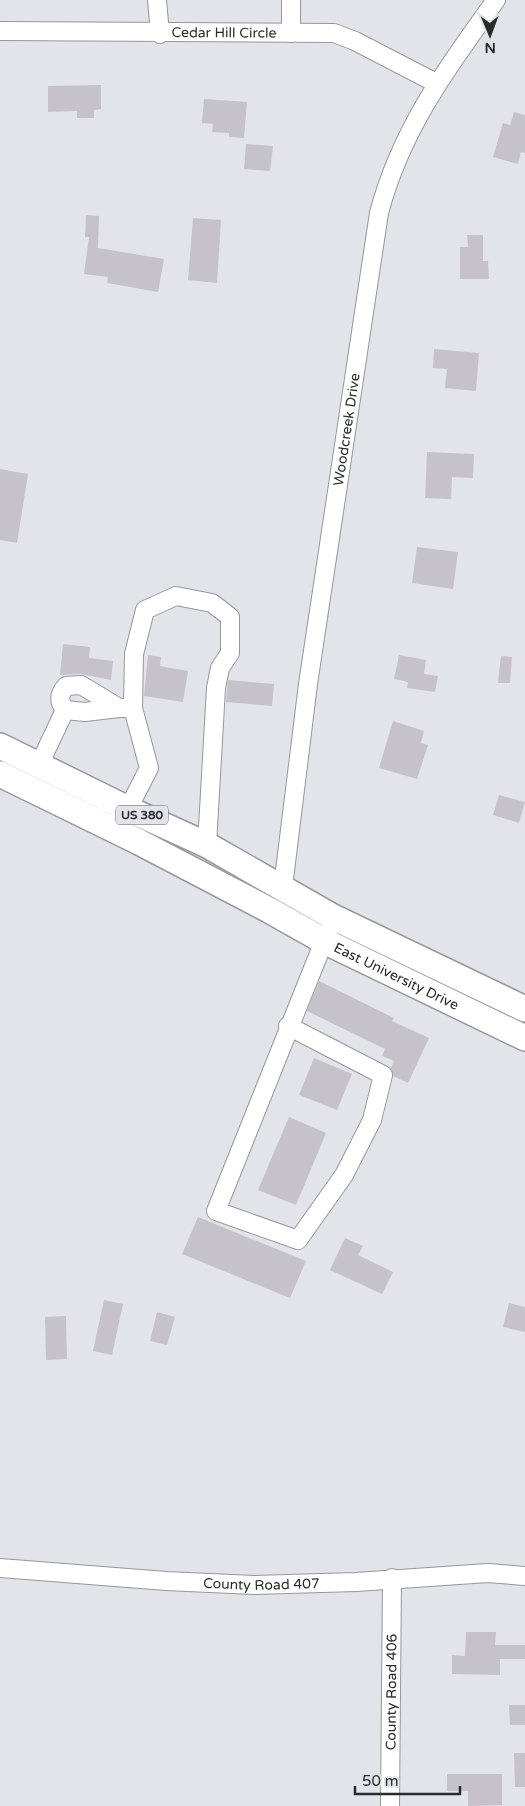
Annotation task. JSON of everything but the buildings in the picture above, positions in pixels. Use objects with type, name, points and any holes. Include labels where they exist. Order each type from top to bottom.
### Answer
[{"type":"highway","name":"US 380","points":[[0,746],[128,809],[207,844],[283,887]]},
{"type":"highway","name":"East University Drive","points":[[0,774],[269,910],[324,941],[525,1038]]},
{"type":"highway","name":"East University Drive","points":[[283,887],[333,917],[525,1009]]},
{"type":"street","points":[[157,0],[160,34]]},
{"type":"street","points":[[290,33],[291,0]]},
{"type":"street","name":"Woodcreek Drive","points":[[283,887],[310,674],[379,213],[400,149],[436,83],[496,0]]},
{"type":"street","name":"Cedar Hill Circle","points":[[0,31],[160,34],[321,32],[346,37],[436,83]]},
{"type":"street","points":[[128,809],[149,768],[126,708],[134,654],[145,610],[176,596],[212,604],[230,617],[230,653],[220,668],[216,688],[207,844]]},
{"type":"street","points":[[66,710],[60,700],[60,693],[66,686],[72,684],[81,685],[126,708]]},
{"type":"street","points":[[66,710],[85,712],[126,708]]},
{"type":"street","points":[[39,765],[66,710]]},
{"type":"street","points":[[288,1026],[383,1076],[372,1120],[344,1175],[298,1240],[216,1211],[288,1026],[333,917]]},
{"type":"street","name":"County Road 407","points":[[0,1568],[245,1585],[488,1573],[525,1576]]},
{"type":"street","name":"County Road 406","points":[[390,1806],[392,1578]]}]
